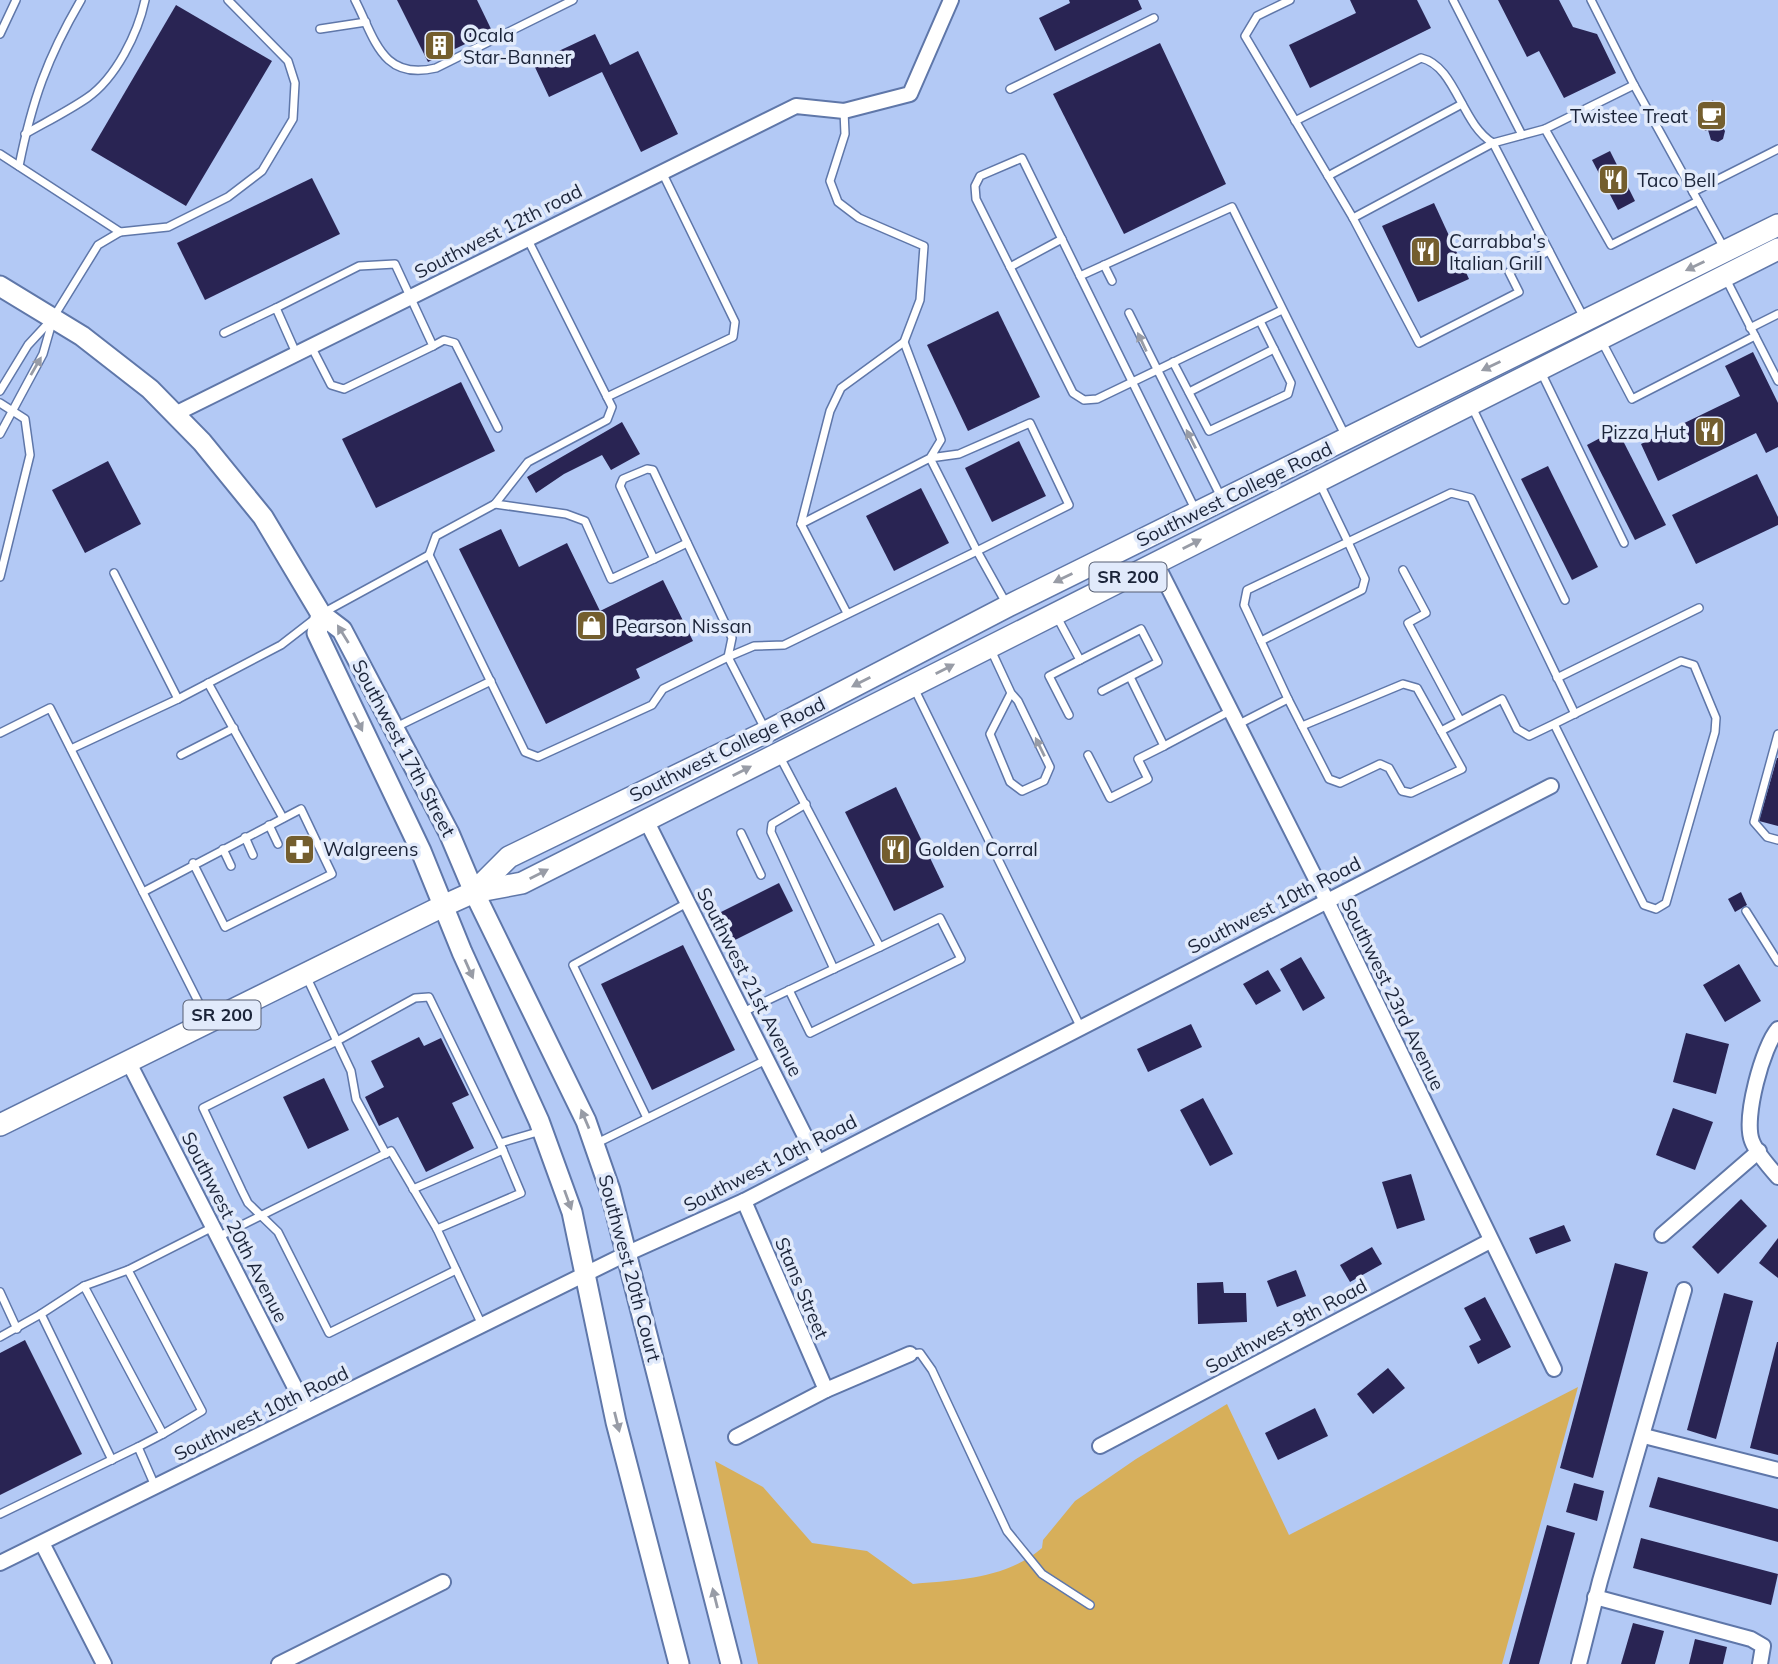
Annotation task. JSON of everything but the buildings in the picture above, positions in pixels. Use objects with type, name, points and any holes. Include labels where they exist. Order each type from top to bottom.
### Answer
[{"type":"main road","name":"Southwest College Road","points":[[474,892],[509,857],[766,732],[1008,606],[1778,225]]},
{"type":"main road","name":"Southwest College Road","points":[[0,1125],[443,906],[474,892],[522,883],[1778,249]]},
{"type":"main road","name":"Southwest 17th Street","points":[[0,286],[82,336],[150,389],[202,442],[263,517],[321,614],[342,630],[449,833],[474,892]]},
{"type":"main road","name":"Southwest 17th Street","points":[[321,614],[317,633],[421,851],[443,906]]},
{"type":"main road","name":"Southwest 20th Court","points":[[474,892],[586,1121],[610,1190],[731,1664]]},
{"type":"main road","points":[[443,906],[542,1130],[572,1212],[616,1422],[679,1664]]},
{"type":"street","points":[[844,111],[910,94],[951,0]]},
{"type":"street","name":"Southwest 12th road","points":[[175,414],[661,170],[796,106],[844,111]]},
{"type":"street","name":"Southwest 23rd Avenue","points":[[1156,563],[1326,899],[1553,1369]]},
{"type":"street","name":"Southwest 10th Road","points":[[0,1563],[584,1274],[744,1201],[1550,786]]},
{"type":"street","name":"Southwest 21st Avenue","points":[[646,820],[818,1162]]},
{"type":"street","points":[[1778,1029],[1768,1040],[1751,1109],[1751,1140],[1778,1177]]},
{"type":"street","name":"Southwest 20th Avenue","points":[[128,1061],[307,1411]]},
{"type":"street","points":[[1662,1235],[1759,1151]]},
{"type":"street","name":"Stans Street","points":[[744,1201],[826,1390]]},
{"type":"street","name":"Southwest 9th Road","points":[[1100,1446],[1490,1241]]},
{"type":"street","points":[[1579,1664],[1595,1597],[1644,1436],[1684,1290]]},
{"type":"street","points":[[736,1437],[826,1390],[910,1354]]},
{"type":"street","points":[[1644,1436],[1778,1470]]},
{"type":"street","points":[[42,1543],[103,1664]]},
{"type":"street","points":[[279,1664],[443,1581]]},
{"type":"street","points":[[1595,1597],[1751,1639],[1763,1646],[1760,1664]]},
{"type":"lane","points":[[0,34],[16,0]]},
{"type":"lane","points":[[19,166],[31,107],[51,52],[80,0]]},
{"type":"lane","points":[[25,134],[90,96],[120,60],[139,26],[145,0]]},
{"type":"lane","points":[[0,391],[28,345],[53,318],[99,245],[120,232],[167,226],[228,197],[262,171],[293,119],[295,83],[288,61],[228,0]]},
{"type":"lane","points":[[355,0],[383,56],[394,66],[423,71],[436,68],[573,0]]},
{"type":"lane","points":[[1290,0],[1257,16],[1244,36],[1353,218],[1419,343],[1519,292],[1509,272],[1549,251]]},
{"type":"lane","points":[[1453,0],[1522,135]]},
{"type":"lane","points":[[1591,0],[1634,85],[1726,251]]},
{"type":"lane","points":[[1010,89],[1154,18]]},
{"type":"lane","points":[[320,29],[366,22]]},
{"type":"lane","points":[[1295,121],[1421,58],[1433,61],[1479,135],[1493,143],[1585,320]]},
{"type":"lane","points":[[1353,218],[1493,143],[1545,129],[1634,85]]},
{"type":"lane","points":[[1328,176],[1462,104]]},
{"type":"lane","points":[[844,111],[845,134],[830,181],[838,202],[859,218],[924,246],[920,300],[904,342],[841,388],[830,411],[801,524],[847,613]]},
{"type":"lane","points":[[1545,129],[1611,245],[1698,201]]},
{"type":"lane","points":[[1693,192],[1778,149]]},
{"type":"lane","points":[[0,154],[120,232]]},
{"type":"lane","points":[[1197,512],[1132,381],[1080,276],[1022,158],[980,176],[975,186],[976,199],[1073,393],[1084,400],[1097,399],[1132,381],[1282,310]]},
{"type":"lane","points":[[607,397],[733,337],[735,322],[661,170]]},
{"type":"lane","points":[[1080,276],[1232,206],[1347,439]]},
{"type":"lane","points":[[71,749],[178,699],[281,645],[321,614],[429,555],[436,536],[495,504],[528,462],[607,420],[612,407],[527,238]]},
{"type":"lane","points":[[1010,267],[1062,239]]},
{"type":"lane","points":[[225,333],[359,265],[396,264],[433,346]]},
{"type":"lane","points":[[1104,265],[1112,282]]},
{"type":"lane","points":[[1724,276],[1778,381]]},
{"type":"lane","points":[[276,308],[296,353]]},
{"type":"lane","points":[[1129,313],[1155,370],[1222,500]]},
{"type":"lane","points":[[1600,340],[1632,399],[1753,332],[1778,314]]},
{"type":"lane","points":[[0,434],[10,410],[43,354],[53,318]]},
{"type":"lane","points":[[1173,362],[1209,431],[1288,394],[1291,383],[1260,321]]},
{"type":"lane","points":[[311,346],[331,385],[344,389],[444,340],[455,343],[498,428]]},
{"type":"lane","points":[[904,342],[941,440],[930,458]]},
{"type":"lane","points":[[1189,392],[1274,349]]},
{"type":"lane","points":[[1540,369],[1624,543]]},
{"type":"lane","points":[[0,403],[24,419],[29,431],[30,455],[0,577]]},
{"type":"lane","points":[[1471,404],[1566,600]]},
{"type":"lane","points":[[429,555],[525,752],[538,757],[652,705],[663,689],[728,657],[754,646],[783,645],[1069,505],[1030,423],[959,454],[930,458],[801,524]]},
{"type":"lane","points":[[930,458],[1008,606]]},
{"type":"lane","points":[[654,559],[620,486],[624,479],[646,468],[653,471],[732,638],[728,657],[766,732]]},
{"type":"lane","points":[[1261,642],[1362,590],[1365,579],[1319,481]]},
{"type":"lane","points":[[1302,726],[1403,684],[1418,688],[1462,769],[1411,793],[1402,791],[1389,768],[1380,764],[1340,783],[1329,779],[1288,699],[1244,605],[1247,590],[1451,493],[1471,498],[1575,714]]},
{"type":"lane","points":[[495,504],[566,514],[585,522],[611,579],[687,543]]},
{"type":"lane","points":[[1403,570],[1426,614],[1408,623],[1460,720]]},
{"type":"lane","points":[[114,573],[178,699]]},
{"type":"lane","points":[[1557,678],[1699,608]]},
{"type":"lane","points":[[1055,613],[1080,660]]},
{"type":"lane","points":[[1069,715],[1049,676],[1141,629],[1158,662],[1102,691]]},
{"type":"lane","points":[[989,646],[1050,767],[1045,781],[1021,791],[1010,782],[990,734],[1011,693]]},
{"type":"lane","points":[[1441,730],[1502,699],[1517,729],[1529,736],[1681,661],[1694,665],[1716,718],[1666,903],[1656,909],[1644,905],[1554,724]]},
{"type":"lane","points":[[1130,677],[1164,746]]},
{"type":"lane","points":[[394,728],[491,681]]},
{"type":"lane","points":[[208,683],[283,818]]},
{"type":"lane","points":[[913,685],[1080,1026]]},
{"type":"lane","points":[[1237,725],[1288,699]]},
{"type":"lane","points":[[0,733],[50,708],[208,1022]]},
{"type":"lane","points":[[1088,755],[1110,798],[1148,779],[1138,759],[1230,711]]},
{"type":"lane","points":[[181,755],[234,728]]},
{"type":"lane","points":[[1778,734],[1754,822],[1767,837],[1778,840]]},
{"type":"lane","points":[[778,753],[880,947]]},
{"type":"lane","points":[[806,804],[772,824],[771,832],[834,969]]},
{"type":"lane","points":[[143,892],[193,863],[301,809],[332,874],[225,927],[193,863]]},
{"type":"lane","points":[[269,825],[278,844]]},
{"type":"lane","points":[[741,833],[761,875]]},
{"type":"lane","points":[[246,837],[254,855]]},
{"type":"lane","points":[[223,849],[231,866]]},
{"type":"lane","points":[[296,880],[301,889]]},
{"type":"lane","points":[[271,894],[275,902]]},
{"type":"lane","points":[[648,1118],[573,965],[688,902]]},
{"type":"lane","points":[[249,904],[253,913]]},
{"type":"lane","points":[[1746,911],[1778,962]]},
{"type":"lane","points":[[743,1012],[789,990],[834,969],[940,918],[961,960],[810,1033],[789,990]]},
{"type":"lane","points":[[305,974],[351,1071],[356,1099],[386,1154]]},
{"type":"lane","points":[[437,1229],[521,1193],[429,997],[415,998],[337,1041],[203,1108],[242,1191],[278,1232],[329,1334],[456,1270]]},
{"type":"lane","points":[[595,1145],[767,1060]]},
{"type":"lane","points":[[413,1189],[542,1130]]},
{"type":"lane","points":[[0,1337],[84,1286],[261,1215],[391,1151],[437,1229],[482,1325]]},
{"type":"lane","points":[[0,1514],[138,1447],[202,1411],[128,1270]]},
{"type":"lane","points":[[84,1286],[163,1434]]},
{"type":"lane","points":[[0,1292],[17,1329]]},
{"type":"lane","points":[[41,1314],[112,1460]]},
{"type":"lane","points":[[910,1354],[920,1353],[932,1370],[1007,1531],[1042,1574],[1090,1605]]},
{"type":"lane","points":[[138,1447],[155,1487]]},
{"type":"shaded area","points":[[1578,1387],[1502,1664],[758,1664],[715,1461],[763,1487],[812,1543],[867,1551],[913,1584],[930,1583],[997,1572],[1028,1558],[1042,1548],[1043,1540],[1075,1501],[1136,1459],[1227,1404],[1289,1535]]},
{"type":"place","name":"Ocala Star-Banner","points":[[440,46]]},
{"type":"place","name":"Twistee Treat","points":[[1711,116]]},
{"type":"place","name":"Taco Bell","points":[[1614,180]]},
{"type":"place","name":"Carrabba's Italian Grill","points":[[1426,252]]},
{"type":"place","name":"Pizza Hut","points":[[1709,432]]},
{"type":"place","name":"Pearson Nissan","points":[[592,626]]},
{"type":"place","name":"Walgreens","points":[[300,849]]},
{"type":"place","name":"Golden Corral","points":[[895,849]]}]
